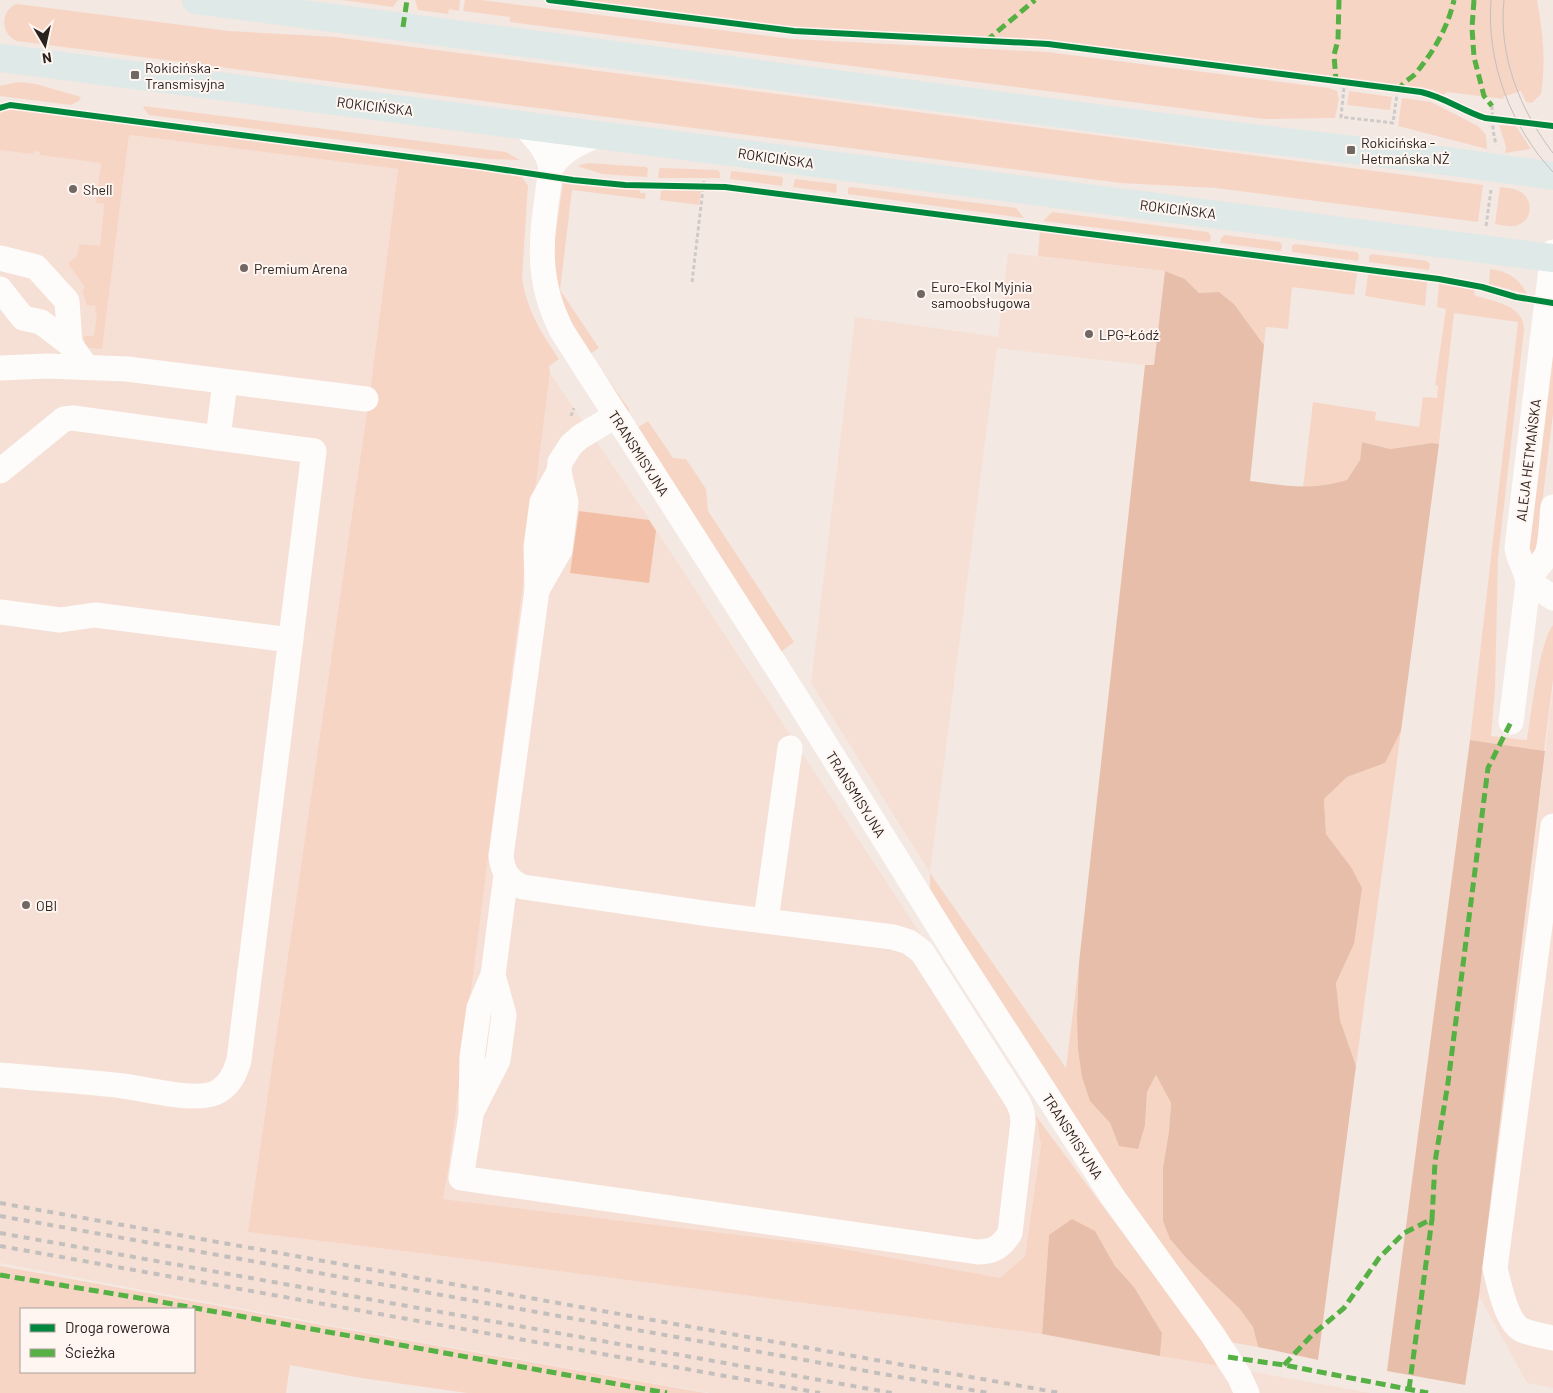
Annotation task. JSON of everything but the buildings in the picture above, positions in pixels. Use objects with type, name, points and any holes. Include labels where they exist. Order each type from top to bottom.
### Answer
[{"type":"main road","points":[[196,0],[1191,131],[1446,161],[1553,176]]},
{"type":"main road","name":"ROKICIŃSKA","points":[[0,58],[1553,256]]},
{"type":"street","points":[[524,126],[545,151],[551,168]]},
{"type":"street","points":[[551,168],[571,148],[584,140],[598,135]]},
{"type":"street","name":"TRANSMISYJNA","points":[[551,168],[542,253],[543,270],[548,301],[562,331],[794,694],[960,960],[1112,1196],[1212,1334],[1239,1376],[1247,1393]]},
{"type":"street","name":"ALEJA HETMAŃSKA","points":[[1528,583],[1526,570],[1518,557],[1517,548],[1553,256]]},
{"type":"street","points":[[0,258],[36,267],[67,301],[70,344]]},
{"type":"street","points":[[0,289],[24,318],[40,322],[70,344],[86,366]]},
{"type":"street","points":[[0,368],[86,366],[127,369],[366,399]]},
{"type":"street","points":[[218,438],[225,382]]},
{"type":"street","points":[[506,875],[493,975],[478,1008],[472,1057],[471,1115],[461,1178],[978,1252],[988,1252],[998,1248],[1005,1241],[1010,1232],[1023,1122],[1022,1112],[1018,1102],[922,952],[909,942],[893,937],[710,914],[523,887],[514,884],[502,868],[501,856],[537,590],[560,550],[566,502],[559,472],[560,462],[571,445],[590,430],[615,416]]},
{"type":"street","points":[[0,471],[64,419],[73,418],[314,451],[239,1060],[235,1073],[227,1085],[215,1092],[202,1096],[123,1086],[0,1075]]},
{"type":"street","points":[[1511,722],[1528,583],[1547,552],[1553,507]]},
{"type":"street","points":[[1528,583],[1553,576]]},
{"type":"street","points":[[1528,583],[1553,598]]},
{"type":"street","points":[[0,612],[60,620],[95,615],[291,640]]},
{"type":"street","points":[[766,920],[790,748]]},
{"type":"street","points":[[1553,826],[1495,1268],[1500,1290],[1512,1322],[1520,1329],[1553,1338]]},
{"type":"path","points":[[1336,81],[1354,84]]},
{"type":"path","points":[[1344,88],[1341,117],[1393,124],[1397,94]]},
{"type":"path","points":[[1390,88],[1406,90]]},
{"type":"path","points":[[1492,106],[1492,130],[1497,145],[1496,153]]},
{"type":"path","points":[[1486,226],[1492,184]]},
{"type":"path","points":[[692,282],[706,185],[695,186]]},
{"type":"shaded area","points":[[342,0],[398,0],[393,7]]},
{"type":"shaded area","points":[[415,0],[460,0],[459,11],[449,9],[448,14],[418,10]]},
{"type":"shaded area","points":[[465,0],[481,0],[792,39],[1047,52],[1329,88],[1337,91],[1339,99],[1335,118],[1264,119],[510,22],[510,17],[463,11]]},
{"type":"shaded area","points":[[574,0],[1537,0],[1543,47],[1543,82],[1541,94],[1532,103],[1526,102],[1521,91],[1503,97],[1504,99],[1447,92],[1443,95],[1432,90],[1048,41],[794,28]]},
{"type":"shaded area","points":[[17,4],[229,31],[335,37],[1483,185],[1478,222],[1216,188],[1121,183],[17,41],[7,33],[4,22],[7,11]]},
{"type":"shaded area","points":[[18,82],[36,84],[81,97],[79,101],[71,105],[0,96],[0,86]]},
{"type":"shaded area","points":[[1349,91],[1392,97],[1390,110],[1347,105]]},
{"type":"shaded area","points":[[1402,98],[1431,102],[1478,126],[1486,135],[1487,149],[1398,126]]},
{"type":"shaded area","points":[[143,106],[506,152],[520,160],[488,159],[149,115]]},
{"type":"shaded area","points":[[10,108],[478,169],[522,177],[528,186],[522,278],[524,290],[531,311],[559,359],[549,366],[550,373],[443,1199],[822,1245],[1000,1278],[1025,1256],[1041,1145],[1036,1116],[1220,1366],[1160,1356],[1162,1333],[1134,1287],[1115,1266],[1095,1231],[1049,1235],[1042,1334],[248,1232],[371,384],[398,169],[129,135],[102,349],[88,348],[85,344],[84,336],[94,336],[96,306],[87,305],[82,290],[85,287],[68,264],[77,256],[79,244],[100,246],[104,206],[103,203],[96,203],[101,163],[40,155],[40,152],[34,151],[33,154],[0,150],[0,112]]},
{"type":"shaded area","points":[[1499,125],[1516,126],[1531,149],[1505,153],[1506,147]]},
{"type":"shaded area","points":[[129,135],[398,169],[371,384],[249,1232],[1042,1334],[1371,1393],[710,1393],[367,1332],[0,1263],[0,147]]},
{"type":"shaded area","points":[[588,163],[646,167],[648,169],[647,177],[602,174],[577,166]]},
{"type":"shaded area","points":[[659,169],[718,170],[720,178],[658,178]]},
{"type":"shaded area","points":[[731,172],[782,177],[782,186],[730,179]]},
{"type":"shaded area","points":[[795,179],[836,184],[836,193],[793,187]]},
{"type":"shaded area","points":[[563,183],[640,188],[640,193],[646,193],[645,199],[572,190],[560,290],[599,348],[590,354],[629,409],[629,414],[579,341],[557,288],[553,251]]},
{"type":"shaded area","points":[[1500,187],[1517,190],[1527,198],[1530,208],[1529,213],[1527,218],[1518,225],[1495,224]]},
{"type":"shaded area","points":[[848,188],[1016,208],[1024,218],[848,194]]},
{"type":"shaded area","points":[[661,189],[701,190],[699,205],[660,200]]},
{"type":"shaded area","points":[[1052,212],[1208,232],[1211,236],[1210,242],[1043,221]]},
{"type":"shaded area","points":[[1040,231],[1357,273],[1354,295],[1292,287],[1288,329],[1266,327],[1264,345],[1234,304],[1219,292],[1199,293],[1185,279],[1165,271],[1038,256]]},
{"type":"shaded area","points":[[1224,235],[1280,242],[1282,245],[1281,251],[1220,243]]},
{"type":"shaded area","points":[[1295,244],[1357,252],[1359,255],[1358,261],[1292,252],[1292,246]]},
{"type":"shaded area","points":[[1008,253],[1165,271],[1154,366],[997,348],[930,873],[811,683],[855,317],[998,337]]},
{"type":"shaded area","points":[[1372,254],[1427,261],[1430,264],[1429,270],[1369,262],[1369,256]]},
{"type":"shaded area","points":[[1490,269],[1512,276],[1524,288],[1527,294],[1489,284]]},
{"type":"shaded area","points":[[1165,271],[1185,279],[1199,293],[1219,292],[1234,304],[1264,345],[1250,481],[1298,487],[1321,486],[1347,480],[1360,460],[1362,442],[1390,449],[1432,443],[1439,444],[1401,731],[1385,763],[1347,777],[1324,799],[1326,834],[1351,867],[1362,888],[1354,944],[1336,983],[1340,1020],[1356,1066],[1318,1360],[1258,1347],[1253,1327],[1239,1308],[1189,1261],[1170,1239],[1163,1221],[1163,1168],[1169,1132],[1171,1103],[1156,1075],[1147,1092],[1145,1125],[1138,1149],[1119,1146],[1110,1123],[1090,1101],[1082,1077],[1078,1049],[1079,963],[1145,365],[1154,365]]},
{"type":"shaded area","points":[[1368,274],[1427,282],[1425,306],[1365,296]]},
{"type":"shaded area","points":[[1439,283],[1475,289],[1474,295],[1507,306],[1519,315],[1523,322],[1524,330],[1498,558],[1495,689],[1491,736],[1527,740],[1540,663],[1548,634],[1553,625],[1553,680],[1544,751],[1470,740],[1518,322],[1454,313],[1439,444],[1432,443],[1390,449],[1362,442],[1360,460],[1347,481],[1327,486],[1303,488],[1313,402],[1376,412],[1375,420],[1419,427],[1423,397],[1437,398],[1438,386],[1435,385],[1446,309],[1437,307]]},
{"type":"shaded area","points":[[1553,341],[1553,414],[1535,562],[1528,557]]},
{"type":"shaded area","points":[[550,373],[649,519],[914,924],[1036,1116],[1041,1145],[1025,1256],[1000,1279],[822,1245],[443,1199]]},
{"type":"shaded area","points":[[648,421],[673,458],[686,459],[706,489],[708,511],[794,642],[778,654],[637,428]]},
{"type":"shaded area","points":[[579,511],[649,520],[656,531],[649,583],[570,573]]},
{"type":"shaded area","points":[[1553,689],[1553,1388],[1527,1383],[1479,1296]]},
{"type":"shaded area","points":[[1401,731],[1356,1066],[1340,1020],[1336,983],[1354,944],[1351,867],[1326,834],[1324,799],[1347,777],[1385,763]]},
{"type":"shaded area","points":[[1470,740],[1545,751],[1479,1296],[1465,1385],[1387,1371]]},
{"type":"shaded area","points":[[930,873],[1066,1068],[1079,963],[1077,1015],[1090,1100],[1110,1123],[1119,1146],[1145,1125],[1147,1092],[1156,1075],[1171,1103],[1169,1132],[1189,1261],[1239,1308],[1253,1327],[1258,1347],[1229,1342],[1062,1102],[930,890]]},
{"type":"shaded area","points":[[1072,1219],[1095,1231],[1115,1266],[1134,1287],[1162,1333],[1160,1356],[1042,1334],[1049,1235]]},
{"type":"shaded area","points":[[0,1266],[706,1393],[467,1393],[361,1378],[290,1365],[286,1393],[0,1393]]},
{"type":"tram line","points":[[1491,0],[1493,47],[1497,70],[1504,92],[1525,135],[1553,172]]},
{"type":"tram line","points":[[1504,0],[1504,41],[1514,81],[1531,119],[1553,153]]},
{"type":"railway","points":[[0,1203],[1060,1393]]},
{"type":"railway","points":[[0,1216],[989,1393]]},
{"type":"railway","points":[[0,1233],[892,1393]]},
{"type":"railway","points":[[0,1246],[820,1393]]},
{"type":"marked path","points":[[403,27],[407,0]]},
{"type":"marked path","points":[[986,41],[1035,0]]},
{"type":"marked path","points":[[1338,83],[1336,81],[1334,55],[1338,40],[1339,0]]},
{"type":"marked path","points":[[1398,92],[1403,83],[1416,73],[1429,56],[1444,29],[1454,0]]},
{"type":"marked path","points":[[1474,0],[1472,28],[1474,57],[1484,96],[1492,106]]},
{"type":"marked path","points":[[1284,1365],[1312,1335],[1344,1308],[1379,1258],[1404,1233],[1432,1219],[1435,1162],[1448,1083],[1488,768],[1511,722]]},
{"type":"marked path","points":[[1409,1389],[1432,1219]]},
{"type":"marked path","points":[[0,1275],[195,1308]]},
{"type":"marked path","points":[[195,1308],[667,1393]]},
{"type":"marked path","points":[[1228,1357],[1284,1365],[1428,1393]]},
{"type":"cycle path","points":[[549,0],[794,31],[1048,44],[1421,92],[1438,97],[1485,118],[1553,126]]},
{"type":"cycle path","points":[[0,108],[10,105],[573,180],[625,185],[725,187],[1439,279],[1482,287],[1516,297],[1553,303]]},
{"type":"place","name":"Rokicińska - Transmisyjna","points":[[135,75]]},
{"type":"place","name":"Rokicińska - Hetmańska NŻ","points":[[1351,150]]},
{"type":"place","name":"Shell","points":[[73,189]]},
{"type":"place","name":"Premium Arena","points":[[244,268]]},
{"type":"place","name":"Euro-Ekol Myjnia samoobsługowa","points":[[921,294]]},
{"type":"place","name":"LPG-Łódź","points":[[1089,334]]},
{"type":"place","name":"OBI","points":[[26,905]]}]
